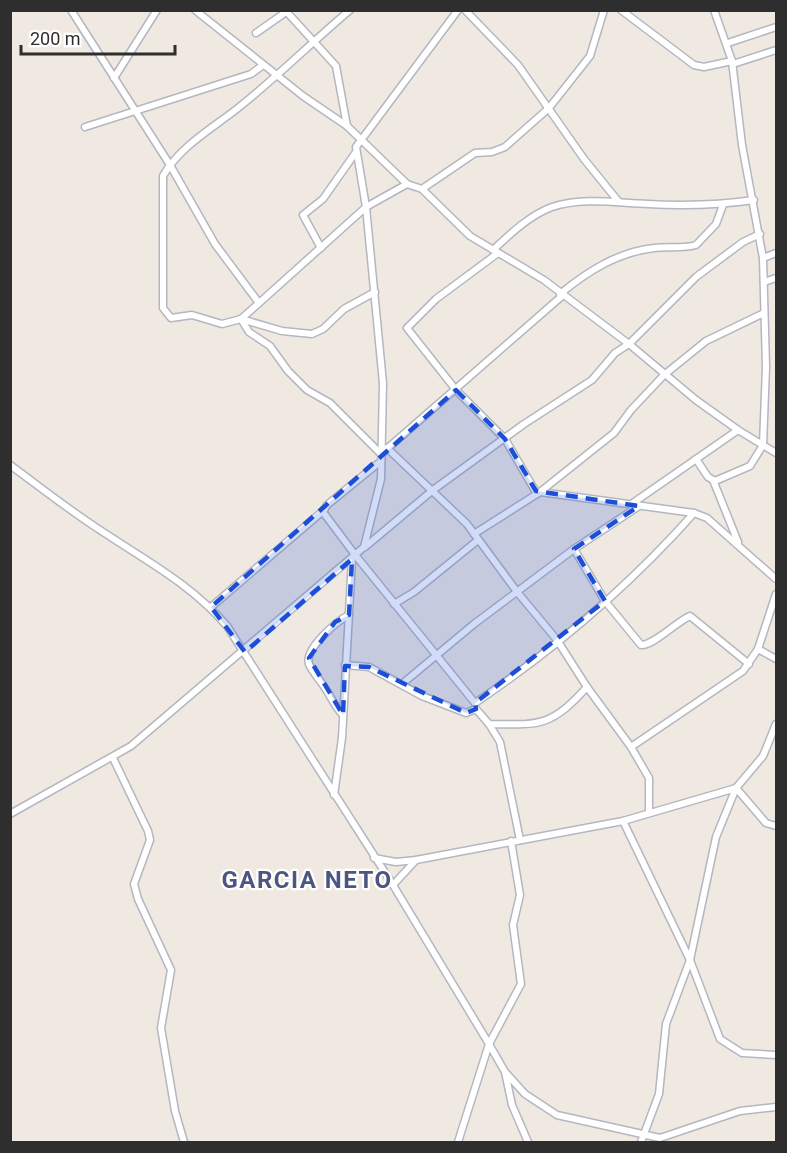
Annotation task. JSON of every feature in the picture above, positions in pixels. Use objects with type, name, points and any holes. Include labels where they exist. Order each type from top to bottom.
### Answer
[{"type":"street","points":[[71,10],[170,165],[215,244],[259,303]]},
{"type":"street","points":[[114,78],[157,10]]},
{"type":"street","points":[[195,10],[275,75],[347,126],[407,184],[422,189],[470,236],[544,280],[738,430],[777,453]]},
{"type":"street","points":[[350,10],[239,107],[198,138],[170,165],[163,180],[165,312],[171,318],[192,315],[222,324],[241,319],[366,207],[407,184]]},
{"type":"street","points":[[321,248],[303,215],[323,199],[356,152],[360,139],[458,10]]},
{"type":"street","points":[[465,10],[518,65],[584,159],[618,201]]},
{"type":"street","points":[[422,189],[475,153],[492,152],[505,147],[549,108],[590,56],[604,10]]},
{"type":"street","points":[[621,10],[694,65],[704,67],[732,63],[777,51]]},
{"type":"street","points":[[256,33],[286,11],[336,66],[347,126]]},
{"type":"street","points":[[713,480],[750,466],[763,445],[764,313],[763,258],[742,145],[732,63],[728,43],[715,11]]},
{"type":"street","points":[[728,43],[777,27]]},
{"type":"street","points":[[85,127],[251,74],[263,65]]},
{"type":"street","points":[[356,152],[366,207],[383,383],[378,500],[364,548]]},
{"type":"street","points":[[539,493],[505,439],[456,390],[407,328],[436,299],[496,252],[518,228],[545,210],[562,205],[618,201],[649,204],[723,205],[754,200]]},
{"type":"street","points":[[211,607],[324,511],[327,505],[381,457],[387,448],[587,274],[622,255],[657,248],[696,245],[716,224],[723,205]]},
{"type":"street","points":[[10,814],[113,758],[244,652],[433,490],[592,380],[615,353],[629,344],[696,278],[743,242],[759,234]]},
{"type":"street","points":[[763,258],[777,253]]},
{"type":"street","points":[[764,282],[777,278]]},
{"type":"street","points":[[241,319],[282,331],[312,334],[323,329],[360,299],[375,292]]},
{"type":"street","points":[[394,604],[414,592],[476,537],[539,493],[614,434],[631,410],[664,375],[719,333],[764,313]]},
{"type":"street","points":[[241,319],[249,332],[270,345],[288,371],[307,390],[330,403],[381,457]]},
{"type":"street","points":[[402,684],[574,549],[738,430]]},
{"type":"street","points":[[387,448],[433,490],[476,537],[557,640],[587,687],[631,747],[651,786],[649,812]]},
{"type":"street","points":[[696,459],[713,480],[739,545]]},
{"type":"street","points":[[10,465],[98,529],[184,583],[211,607],[244,652],[393,885],[505,1072],[525,1094],[557,1115],[644,1132],[653,1137],[667,1138],[740,1111],[777,1107]]},
{"type":"street","points":[[539,493],[694,513],[707,518],[777,579]]},
{"type":"street","points":[[324,511],[354,558],[437,656],[500,742],[520,840]]},
{"type":"street","points":[[345,665],[369,667],[422,696],[466,713],[651,562],[694,513]]},
{"type":"street","points":[[574,549],[604,601],[641,645],[647,645],[690,616],[749,664]]},
{"type":"street","points":[[334,795],[343,715],[348,615],[354,558]]},
{"type":"street","points":[[631,747],[749,664],[758,649],[777,594]]},
{"type":"street","points":[[343,715],[333,706],[327,690],[309,665],[309,658],[311,651],[335,622],[348,615]]},
{"type":"street","points":[[758,649],[777,659]]},
{"type":"street","points":[[489,724],[545,722],[566,711],[587,687]]},
{"type":"street","points":[[641,1143],[659,1094],[666,1024],[690,960],[716,837],[736,788],[763,756],[777,724]]},
{"type":"street","points":[[113,758],[148,831],[150,840],[134,884],[138,899],[171,970],[161,1028],[175,1111],[184,1143]]},
{"type":"street","points":[[373,857],[396,862],[416,860],[623,821],[736,788]]},
{"type":"street","points":[[736,788],[766,822],[777,826]]},
{"type":"street","points":[[623,821],[690,960],[717,1033],[724,1044],[751,1055],[777,1055]]},
{"type":"street","points":[[458,1143],[489,1044],[516,994],[522,976],[513,925],[520,895],[511,841]]},
{"type":"street","points":[[393,885],[416,860]]},
{"type":"street","points":[[505,1072],[512,1106],[528,1143]]},
{"type":"highlighted area","points":[[456,390],[505,439],[536,491],[639,506],[574,549],[605,601],[475,703],[476,709],[466,713],[369,667],[345,666],[343,715],[309,658],[335,622],[349,615],[352,559],[245,652],[211,607]]},
{"type":"district","name":"GARCIA NETO","points":[[307,880]]}]
